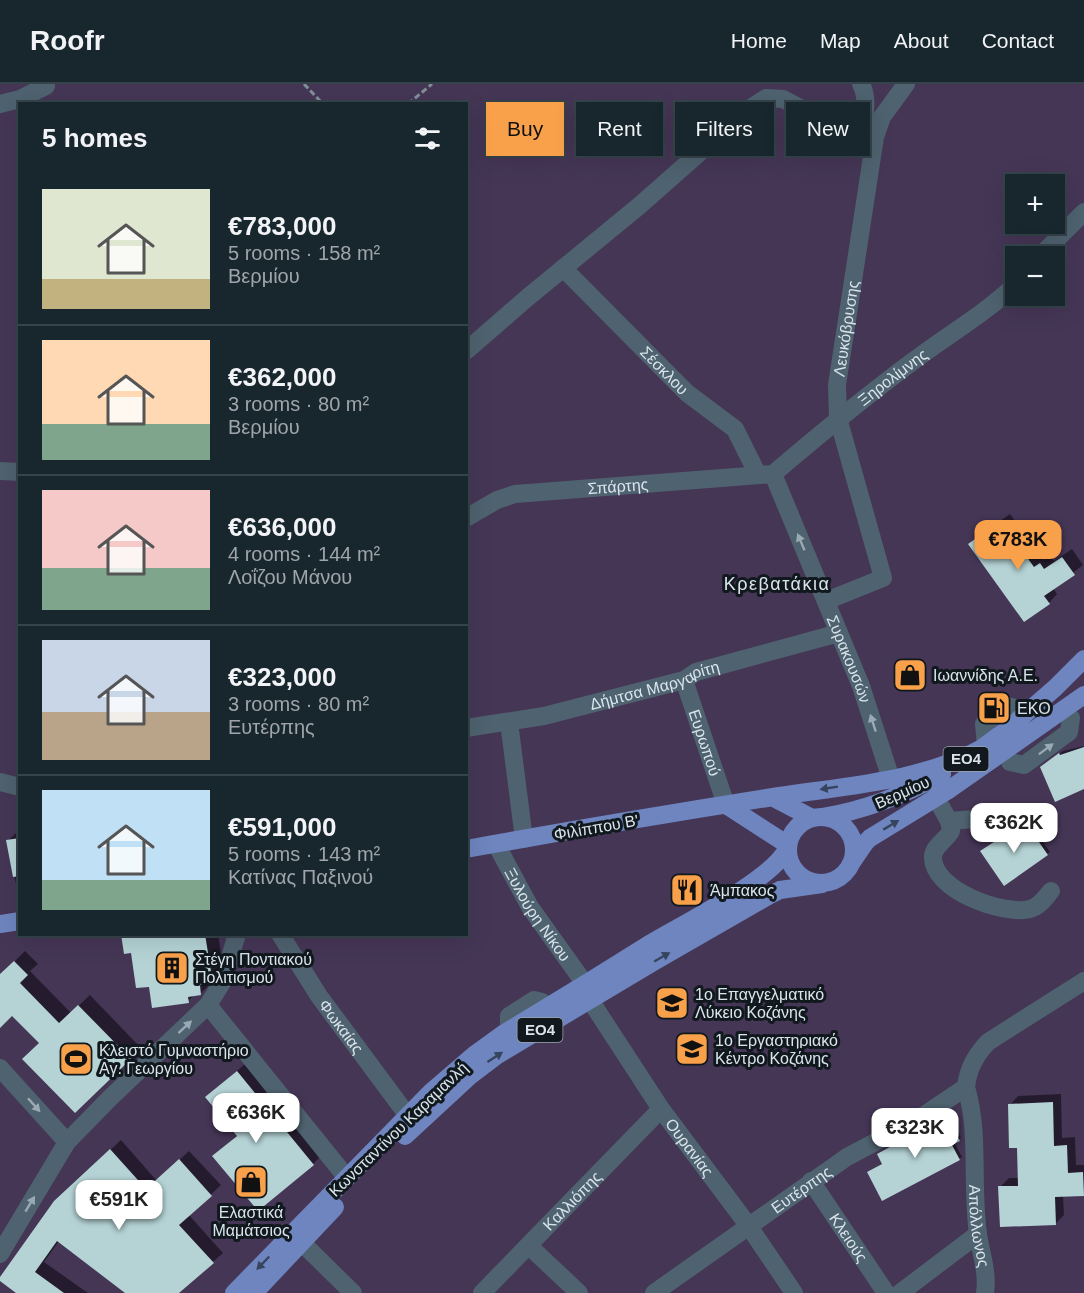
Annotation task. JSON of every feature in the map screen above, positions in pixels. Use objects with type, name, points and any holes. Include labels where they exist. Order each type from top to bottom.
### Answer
[{"type":"main road","name":"Βερμίου","points":[[817,818],[854,812],[893,799],[931,780],[986,746],[1055,688],[1084,659]]},
{"type":"main road","name":"Βερμίου","points":[[850,865],[870,838],[936,798],[1084,695]]},
{"type":"main road","name":"Φιλίππου Β'","points":[[468,849],[726,804],[891,779],[963,759],[986,746]]},
{"type":"main road","points":[[772,797],[817,818],[840,823],[848,831],[854,848],[850,865]]},
{"type":"main road","points":[[726,804],[788,847],[790,864],[799,876],[807,881],[822,884]]},
{"type":"main road","name":"ΕΟ4","points":[[788,847],[794,830],[802,823],[817,818]]},
{"type":"main road","name":"Κωνσταντίνου Καραμανλή","points":[[234,1293],[297,1238],[476,1070],[732,896],[775,865],[784,856],[788,847]]},
{"type":"main road","name":"ΕΟ4","points":[[822,884],[838,878],[850,865]]},
{"type":"main road","name":"Κωνσταντίνου Καραμανλή","points":[[254,1293],[347,1178],[443,1080],[489,1044],[770,895],[792,888],[822,884]]},
{"type":"main road","points":[[0,924],[18,921]]},
{"type":"street","points":[[861,84],[866,102]]},
{"type":"street","name":"Λευκόβρυσης","points":[[870,138],[897,94],[906,84]]},
{"type":"street","points":[[0,104],[20,99],[46,86]]},
{"type":"street","points":[[468,349],[639,206],[749,109],[766,98],[783,99],[789,102]]},
{"type":"street","name":"Λευκόβρυσης","points":[[826,601],[883,578],[838,418],[837,385],[865,156]]},
{"type":"street","points":[[1050,246],[1084,212]]},
{"type":"street","name":"Σέσκλου","points":[[563,268],[687,393],[735,429],[765,474]]},
{"type":"street","name":"Ξηρολίμνης","points":[[765,474],[1005,294]]},
{"type":"street","points":[[0,471],[18,472]]},
{"type":"street","name":"Σπάρτης","points":[[468,517],[497,500],[515,494],[765,474]]},
{"type":"street","name":"Συρακουσών","points":[[765,474],[826,601],[861,686],[891,779]]},
{"type":"street","name":"Δήμτσα Μαργαρίτη","points":[[468,728],[544,716],[684,680],[696,672],[839,633]]},
{"type":"street","name":"Ευρωπού","points":[[684,680],[726,804]]},
{"type":"street","points":[[986,746],[984,724],[1007,706],[1016,708]]},
{"type":"street","points":[[1010,762],[1024,765],[1069,732],[1071,718]]},
{"type":"street","points":[[508,722],[525,839]]},
{"type":"street","points":[[936,798],[949,821],[951,831],[946,840],[933,853],[933,861],[942,876],[958,891],[972,900],[1018,911],[1033,909],[1051,891]]},
{"type":"street","points":[[949,821],[1015,816]]},
{"type":"street","name":"Ξυλούρη Νίκου","points":[[496,844],[530,907],[588,992]]},
{"type":"street","points":[[0,1254],[68,1142],[110,1098],[208,1005],[223,981],[236,936]]},
{"type":"street","name":"Φωκαίας","points":[[281,936],[319,996],[408,1116]]},
{"type":"street","points":[[966,1087],[968,1072],[979,1052],[988,1042],[1084,981]]},
{"type":"street","name":"Ουρανίας","points":[[588,992],[661,1109],[748,1225],[794,1293]]},
{"type":"street","points":[[508,1024],[509,1016],[534,1000],[542,1002]]},
{"type":"street","points":[[208,1005],[347,1178]]},
{"type":"street","points":[[0,1068],[68,1142]]},
{"type":"street","name":"Ευτέρπης","points":[[654,1293],[847,1157],[940,1106],[966,1087]]},
{"type":"street","name":"Απόλλωνος","points":[[966,1087],[972,1119],[978,1234],[985,1266],[985,1293]]},
{"type":"street","name":"Καλλιόπης","points":[[482,1293],[661,1109]]},
{"type":"street","name":"Κλειούς","points":[[811,1181],[886,1293]]},
{"type":"street","points":[[900,1293],[978,1234]]},
{"type":"street","points":[[297,1238],[353,1293]]},
{"type":"street","points":[[529,1246],[579,1293]]},
{"type":"path","points":[[304,84],[321,102]]},
{"type":"path","points":[[410,102],[432,84]]},
{"type":"shaded area","points":[[0,84],[1084,84],[1084,1293],[0,1293]]},
{"type":"building","points":[[1001,521],[1034,567],[1040,563],[1044,569],[1062,557],[1075,575],[1044,596],[1050,604],[1024,622],[968,544]]},
{"type":"building","points":[[1084,747],[1084,789],[1055,802],[1040,767],[1059,753],[1060,755]]},
{"type":"building","points":[[1025,822],[1048,855],[1004,886],[980,851]]},
{"type":"building","points":[[18,838],[18,876],[13,877],[6,840]]},
{"type":"building","name":"Στέγη Ποντιακού Πολιτισμού","points":[[121,936],[205,936],[212,978],[208,983],[200,985],[201,995],[188,997],[189,1003],[152,1008],[149,987],[136,988],[131,953],[124,954]]},
{"type":"building","name":"Κλειστό Γυμναστήριο Αγ. Γεωργίου","points":[[14,961],[28,975],[20,983],[59,1023],[78,1005],[131,1059],[75,1113],[22,1059],[39,1043],[12,1016],[0,1028],[0,974]]},
{"type":"building","points":[[237,1071],[314,1165],[258,1211],[212,1156],[237,1136],[205,1097]]},
{"type":"building","points":[[1053,1102],[1054,1146],[1067,1145],[1068,1173],[1083,1172],[1084,1196],[1055,1197],[1056,1225],[1000,1227],[998,1186],[1018,1186],[1017,1148],[1009,1148],[1008,1104]]},
{"type":"building","points":[[941,1119],[946,1130],[952,1126],[960,1141],[952,1145],[960,1160],[882,1201],[867,1172],[882,1164],[877,1154]]},
{"type":"building","points":[[110,1149],[146,1189],[179,1159],[212,1196],[179,1225],[214,1263],[179,1293],[125,1293],[57,1241],[35,1272],[64,1293],[16,1293],[0,1281],[0,1277],[54,1201]]},
{"type":"place","name":"Ιωαννίδης Α.Ε.","points":[[910,675]]},
{"type":"place","name":"EKO","points":[[994,708]]},
{"type":"place","name":"Άμπακος","points":[[687,890]]},
{"type":"place","name":"Στέγη Ποντιακού Πολιτισμού","points":[[172,968]]},
{"type":"place","name":"1ο Επαγγελματικό Λύκειο Κοζάνης","points":[[672,1003]]},
{"type":"place","name":"1ο Εργαστηριακό Κέντρο Κοζάνης","points":[[692,1049]]},
{"type":"place","name":"Κλειστό Γυμναστήριο Αγ. Γεωργίου","points":[[76,1059]]},
{"type":"place","name":"Ελαστικά Μαμάτσιος","points":[[251,1182]]},
{"type":"district","name":"Κρεβατάκια","points":[[777,584]]}]
